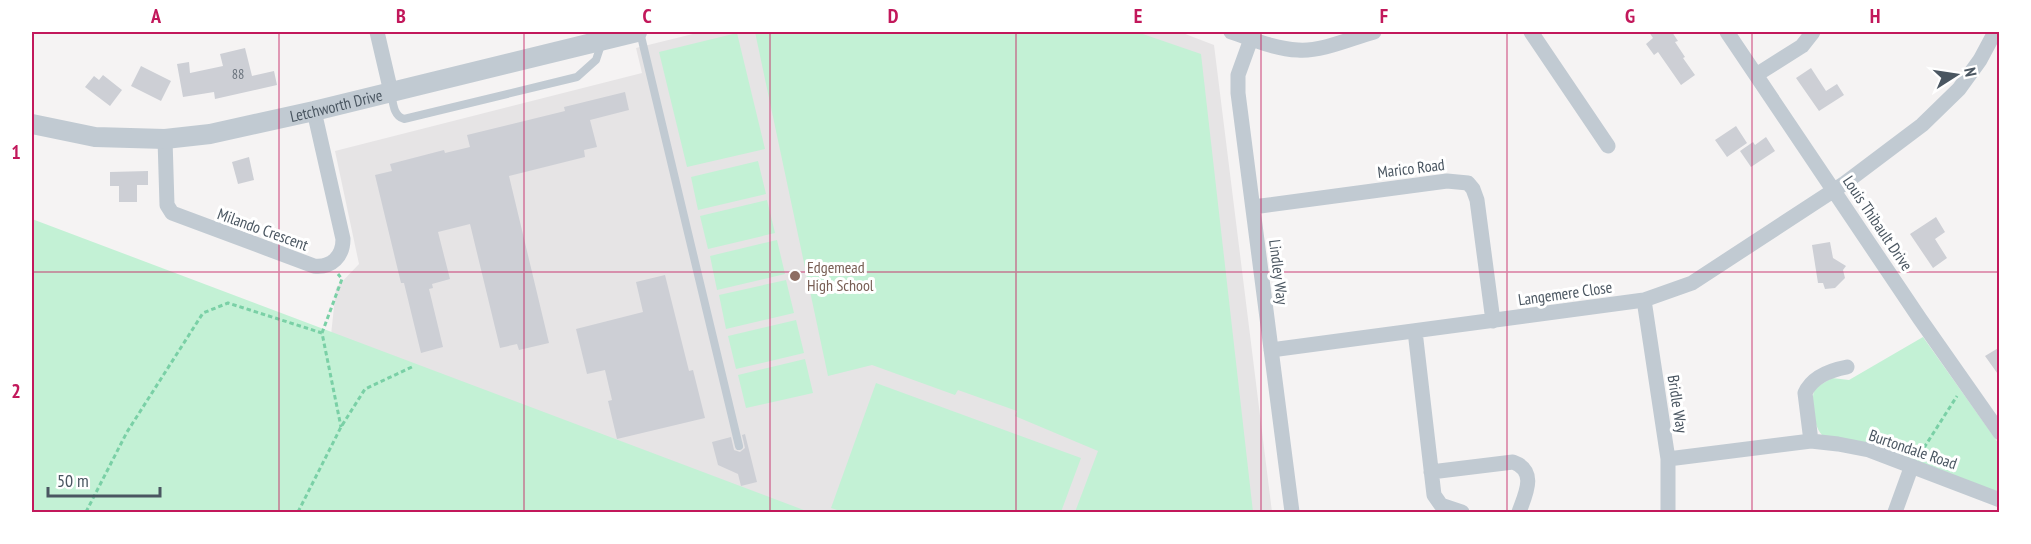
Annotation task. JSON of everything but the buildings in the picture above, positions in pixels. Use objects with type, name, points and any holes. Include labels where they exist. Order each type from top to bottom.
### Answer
[{"type":"street","points":[[377,32],[391,92]]},
{"type":"street","name":"Letchworth Drive","points":[[32,124],[95,137],[165,139],[210,134],[638,32]]},
{"type":"street","points":[[1231,32],[1300,51],[1374,32]]},
{"type":"street","points":[[1531,32],[1608,146]]},
{"type":"street","name":"Louis Thibault Drive","points":[[1727,32],[2000,433]]},
{"type":"street","points":[[1756,75],[1802,46],[1813,32]]},
{"type":"street","name":"Langemere Close","points":[[1271,350],[1644,300],[1692,283],[1834,189],[1922,125],[1948,102],[1970,75],[1995,32]]},
{"type":"street","name":"Lindley Way","points":[[1251,39],[1238,75],[1238,93],[1292,513]]},
{"type":"street","points":[[314,111],[343,239],[340,254],[329,264]]},
{"type":"street","name":"Milando Crescent","points":[[165,139],[167,205],[172,213],[314,266],[329,264]]},
{"type":"street","name":"Marico Road","points":[[1253,207],[1447,182],[1468,183],[1477,200],[1493,321]]},
{"type":"street","name":"Bridle Way","points":[[1644,300],[1668,459],[1668,513]]},
{"type":"street","points":[[1415,331],[1434,495],[1438,503],[1462,513]]},
{"type":"street","points":[[1811,441],[1805,400],[1807,387],[1835,369],[1847,367]]},
{"type":"street","name":"Burtondale Road","points":[[1668,459],[1811,441],[1869,450],[1911,468],[2000,500]]},
{"type":"street","points":[[1431,472],[1513,462],[1519,464],[1527,472],[1528,478],[1519,513]]},
{"type":"street","points":[[1895,513],[1911,468]]},
{"type":"lane","points":[[638,32],[739,446]]},
{"type":"lane","points":[[391,92],[395,113],[405,119],[577,77],[596,60],[602,40]]},
{"type":"path","points":[[329,264],[342,279],[322,333],[341,426]]},
{"type":"path","points":[[86,513],[127,432],[203,313],[228,303],[322,333]]},
{"type":"path","points":[[298,513],[341,426],[365,389],[414,366]]},
{"type":"path","points":[[1911,468],[1965,384]]},
{"type":"shaded area","name":"Edgemead High School","points":[[701,32],[1180,32],[1214,45],[1272,512],[794,512],[331,335],[336,288],[359,264],[335,151],[642,73],[636,48]]},
{"type":"green space","points":[[755,32],[1137,32],[1201,54],[1253,512],[1075,512],[1098,451],[1015,416],[1017,411],[958,390],[955,395],[872,365],[828,376]]},
{"type":"green space","points":[[737,33],[765,149],[687,167],[659,52]]},
{"type":"green space","points":[[758,161],[766,194],[698,210],[691,177]]},
{"type":"green space","points":[[767,200],[775,233],[708,249],[700,216]]},
{"type":"green space","points":[[32,219],[809,512],[32,512]]},
{"type":"green space","points":[[777,240],[785,274],[717,290],[710,256]]},
{"type":"green space","points":[[786,280],[794,313],[726,329],[719,295]]},
{"type":"green space","points":[[796,320],[804,353],[736,369],[728,336]]},
{"type":"green space","points":[[1923,337],[1999,444],[1999,494],[1822,435],[1816,425],[1813,412],[1815,388],[1832,378],[1849,380]]},
{"type":"green space","points":[[805,359],[813,393],[746,408],[738,375]]},
{"type":"green space","points":[[876,383],[1081,458],[1061,512],[843,512],[831,508]]},
{"type":"place","name":"Edgemead High School","points":[[795,276]]}]
